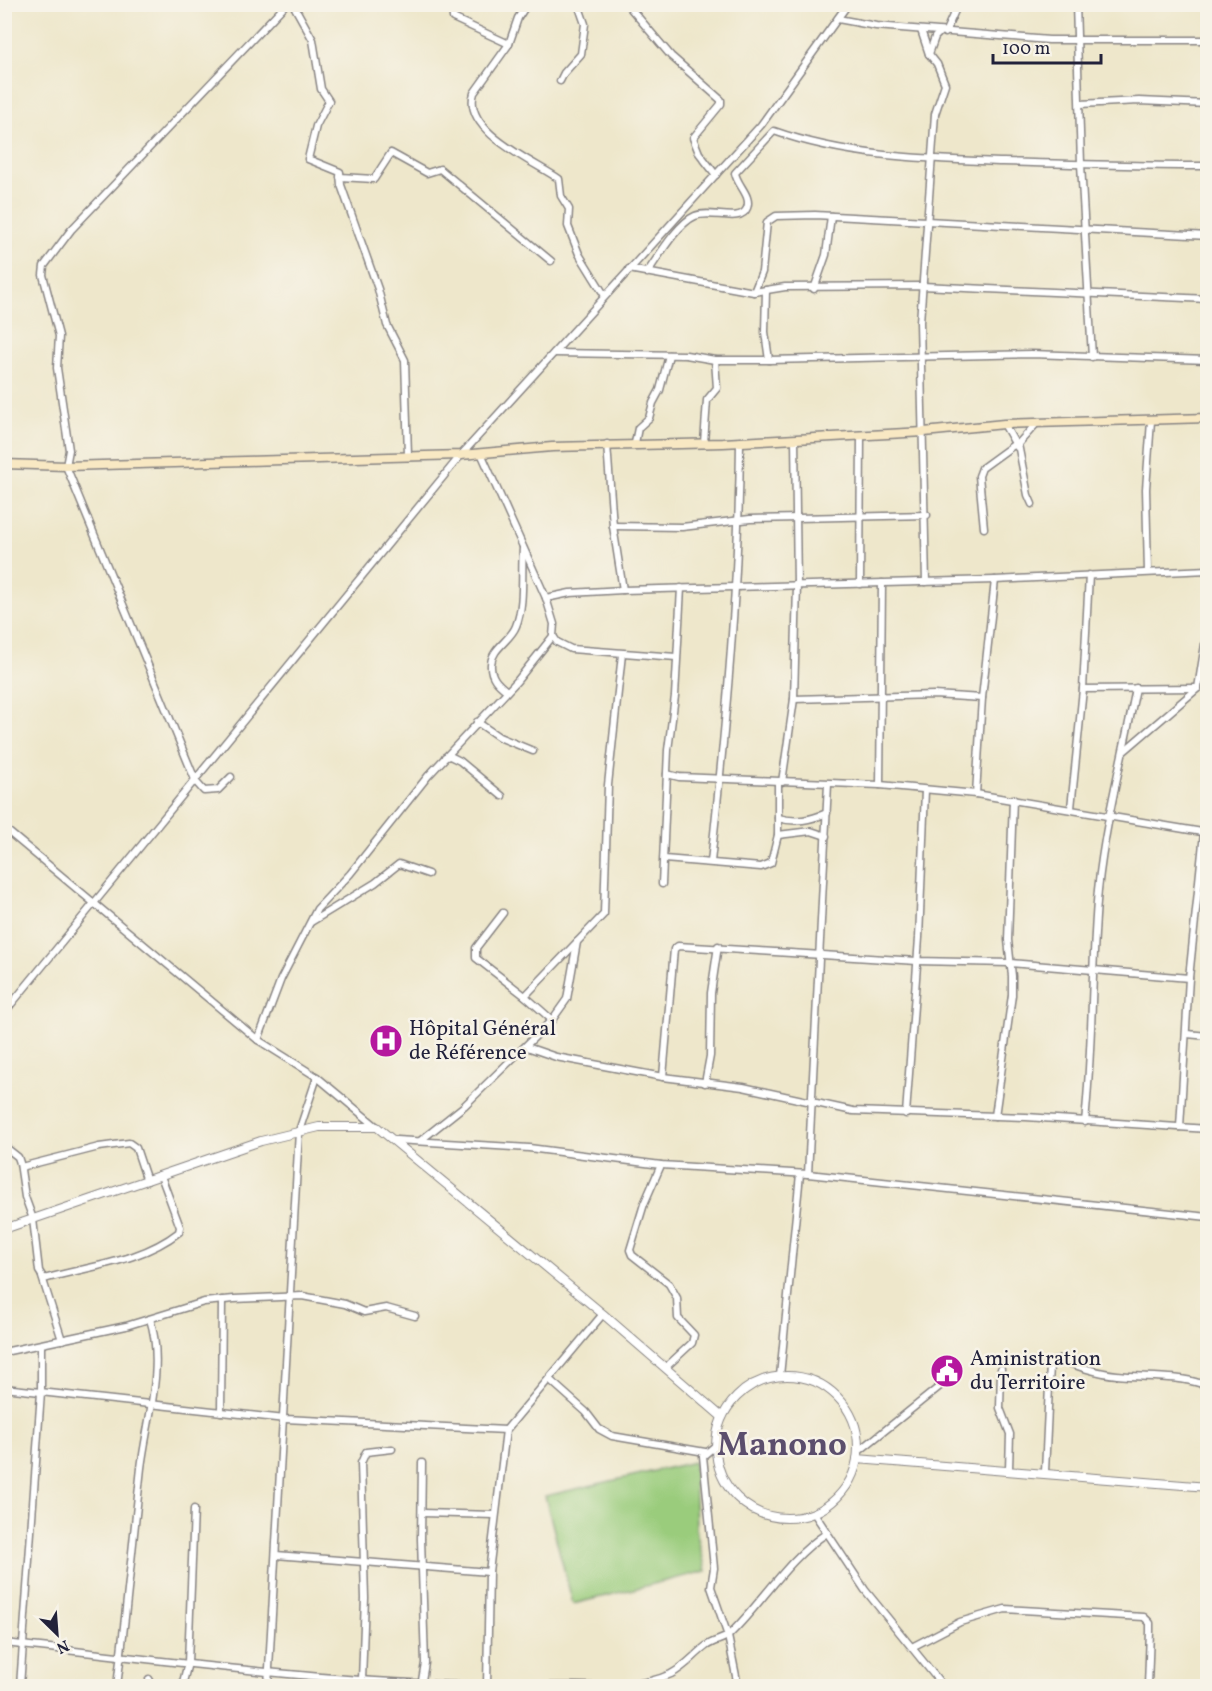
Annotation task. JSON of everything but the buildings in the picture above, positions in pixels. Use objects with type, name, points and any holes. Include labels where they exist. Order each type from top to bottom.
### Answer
[{"type":"main road","points":[[4,464],[66,466],[461,455],[607,444],[740,442],[924,432],[1039,422],[1208,418]]},
{"type":"street","points":[[231,777],[218,790],[204,791],[196,782],[66,466],[69,450],[57,368],[58,336],[43,275],[44,266],[55,248],[78,222],[286,4]]},
{"type":"street","points":[[293,4],[313,40],[321,89],[328,101],[318,119],[308,159],[339,171],[387,325],[405,360],[408,455]]},
{"type":"street","points":[[452,4],[453,18],[509,44]]},
{"type":"street","points":[[527,4],[518,18],[509,44],[474,93],[472,99],[477,119],[481,127],[500,142],[559,179],[561,196],[569,209],[568,226],[579,254],[605,296]]},
{"type":"street","points":[[560,81],[564,72],[581,54],[585,24],[578,4]]},
{"type":"street","points":[[627,4],[671,56],[721,100],[721,104],[693,138],[694,144],[716,175]]},
{"type":"street","points":[[929,54],[934,37],[943,32],[958,4]]},
{"type":"street","points":[[1076,4],[1081,164],[1092,357]]},
{"type":"street","points":[[4,1013],[196,782],[461,455],[762,125],[847,5]]},
{"type":"street","points":[[838,19],[876,27],[1077,42],[1208,40]]},
{"type":"street","points":[[921,30],[929,54],[937,64],[945,84],[935,114],[922,286],[920,357],[927,514],[926,582]]},
{"type":"street","points":[[1080,104],[1139,101],[1208,104]]},
{"type":"street","points":[[762,125],[826,148],[932,160],[1208,166]]},
{"type":"street","points":[[647,273],[667,244],[695,216],[714,213],[736,217],[743,214],[748,205],[748,199],[735,173],[774,131]]},
{"type":"street","points":[[340,177],[374,179],[392,153],[427,173],[440,169],[551,261]]},
{"type":"street","points":[[754,292],[762,272],[769,219],[780,216],[926,220],[1208,236]]},
{"type":"street","points":[[814,289],[826,255],[831,216]]},
{"type":"street","points":[[629,269],[754,292],[785,287],[814,289],[922,286],[1208,299]]},
{"type":"street","points":[[766,290],[765,332],[769,360]]},
{"type":"street","points":[[554,353],[669,355],[716,360],[1031,354],[1208,360]]},
{"type":"street","points":[[635,443],[638,428],[650,417],[669,355]]},
{"type":"street","points":[[704,443],[707,400],[717,388],[716,360]]},
{"type":"street","points":[[1148,572],[1146,489],[1151,421]]},
{"type":"street","points":[[1019,452],[1020,440],[1039,422]]},
{"type":"street","points":[[1004,424],[1019,452],[1032,504]]},
{"type":"street","points":[[860,584],[861,435]]},
{"type":"street","points":[[663,859],[766,865],[775,855],[780,782],[794,699],[797,585],[795,439]]},
{"type":"street","points":[[711,862],[724,747],[739,519],[740,442]]},
{"type":"street","points":[[607,444],[613,526],[623,590]]},
{"type":"street","points":[[984,528],[979,476],[982,468],[1015,444]]},
{"type":"street","points":[[258,1040],[267,1011],[308,923],[317,909],[350,874],[389,822],[444,757],[507,691],[553,636],[554,624],[546,598],[481,453]]},
{"type":"street","points":[[613,526],[682,527],[739,519],[927,514]]},
{"type":"street","points":[[507,691],[495,681],[491,664],[498,649],[512,634],[519,617],[523,546]]},
{"type":"street","points":[[546,598],[570,593],[623,590],[995,580],[1208,570]]},
{"type":"street","points":[[1071,808],[1083,689],[1089,575]]},
{"type":"street","points":[[976,794],[982,698],[995,580]]},
{"type":"street","points":[[880,785],[879,696],[882,583]]},
{"type":"street","points":[[662,884],[667,774],[681,588]]},
{"type":"street","points":[[1123,752],[1198,688],[1208,626]]},
{"type":"street","points":[[553,636],[557,642],[571,649],[676,657]]},
{"type":"street","points":[[525,996],[604,914],[608,785],[622,654]]},
{"type":"street","points":[[1085,1122],[1092,972],[1099,886],[1110,815],[1136,688]]},
{"type":"street","points":[[1083,689],[1198,688]]},
{"type":"street","points":[[794,699],[846,700],[879,696],[982,698]]},
{"type":"street","points":[[477,722],[499,737],[533,751]]},
{"type":"street","points":[[444,757],[450,756],[460,761],[502,796]]},
{"type":"street","points":[[667,774],[679,777],[880,785],[976,794],[1071,808],[1206,833],[1189,978],[1180,1127]]},
{"type":"street","points":[[808,1174],[828,784]]},
{"type":"street","points":[[906,1114],[917,961],[925,790]]},
{"type":"street","points":[[995,1116],[1011,994],[1008,913],[1013,799]]},
{"type":"street","points":[[778,818],[789,821],[809,821],[827,813]]},
{"type":"street","points":[[4,828],[258,1040],[317,1077],[377,1128],[396,1140],[722,1417]]},
{"type":"street","points":[[778,835],[811,831],[826,836]]},
{"type":"street","points":[[308,923],[375,883],[399,864],[428,874]]},
{"type":"street","points":[[503,913],[477,948],[476,958],[552,1020]]},
{"type":"street","points":[[420,1141],[464,1106],[527,1047],[552,1020],[567,999],[578,942]]},
{"type":"street","points":[[663,1077],[674,949],[678,946],[718,946],[917,961],[1010,963],[1092,972],[1189,978]]},
{"type":"street","points":[[705,1083],[710,1056],[711,993],[718,946]]},
{"type":"street","points":[[1187,1034],[1208,1036]]},
{"type":"street","points":[[527,1047],[556,1057],[663,1077],[743,1087],[810,1104],[836,1106],[853,1111],[995,1116],[1208,1129]]},
{"type":"street","points":[[268,1686],[285,1419],[298,1131],[317,1077]]},
{"type":"street","points":[[4,1229],[147,1181],[223,1152],[298,1131],[319,1127],[377,1128]]},
{"type":"street","points":[[396,1140],[530,1148],[661,1165],[808,1174],[1208,1217]]},
{"type":"street","points":[[21,1167],[99,1147],[129,1143],[136,1148],[147,1181]]},
{"type":"street","points":[[4,1146],[18,1157],[21,1167],[25,1197],[33,1219],[42,1277],[62,1340]]},
{"type":"street","points":[[661,1165],[644,1204],[630,1250],[632,1256],[669,1284],[677,1298],[678,1318],[694,1335],[692,1343],[665,1368]]},
{"type":"street","points":[[780,1376],[800,1174]]},
{"type":"street","points":[[42,1277],[112,1262],[146,1251],[179,1232],[180,1227],[161,1176]]},
{"type":"street","points":[[4,1352],[150,1319],[183,1307],[222,1300],[302,1296],[345,1304],[364,1312],[386,1308],[415,1316]]},
{"type":"street","points":[[221,1412],[222,1300]]},
{"type":"street","points":[[487,1686],[489,1572],[494,1515],[506,1430],[603,1314]]},
{"type":"street","points":[[117,1686],[156,1366],[156,1337],[150,1319]]},
{"type":"street","points":[[20,1686],[41,1392],[41,1345]]},
{"type":"street","points":[[1045,1472],[1050,1365],[1053,1360],[1058,1359],[1100,1373],[1162,1379],[1183,1377],[1202,1384]]},
{"type":"street","points":[[1002,1369],[1000,1408],[1010,1434],[1009,1469]]},
{"type":"street","points":[[780,1376],[804,1378],[827,1388],[845,1405],[855,1427],[858,1455],[849,1481],[834,1500],[814,1513],[791,1518],[768,1516],[746,1506],[729,1490],[718,1469],[715,1446],[722,1417],[736,1397],[756,1383],[780,1376]]},
{"type":"street","points":[[549,1379],[586,1412],[599,1429],[612,1436],[705,1452],[715,1446]]},
{"type":"street","points":[[4,1388],[150,1402],[285,1419],[506,1430]]},
{"type":"street","points":[[858,1455],[939,1388]]},
{"type":"street","points":[[362,1680],[363,1455],[369,1450],[392,1449]]},
{"type":"street","points":[[705,1452],[714,1568],[711,1587],[729,1636],[738,1686]]},
{"type":"street","points":[[858,1455],[1208,1487]]},
{"type":"street","points":[[421,1686],[426,1663],[422,1566],[422,1463]]},
{"type":"street","points":[[183,1686],[188,1663],[194,1509]]},
{"type":"street","points":[[423,1513],[494,1515]]},
{"type":"street","points":[[814,1513],[865,1590],[943,1686]]},
{"type":"street","points":[[4,1643],[269,1673],[421,1686],[631,1686],[672,1673],[693,1660],[705,1646],[729,1636],[793,1561],[810,1544],[827,1533]]},
{"type":"street","points":[[276,1555],[364,1560],[489,1572]]},
{"type":"street","points":[[912,1647],[960,1622],[1005,1609],[1144,1617],[1150,1623],[1148,1686]]},
{"type":"street","points":[[340,1686],[341,1678]]},
{"type":"street","points":[[149,1679],[153,1686]]},
{"type":"green space","points":[[694,1462],[696,1530],[706,1571],[573,1604],[545,1496]]},
{"type":"place","name":"Hôpital Général de Référence","points":[[386,1041]]},
{"type":"place","name":"Aministration du Territoire","points":[[947,1371]]},
{"type":"district","name":"Manono","points":[[782,1447]]}]
